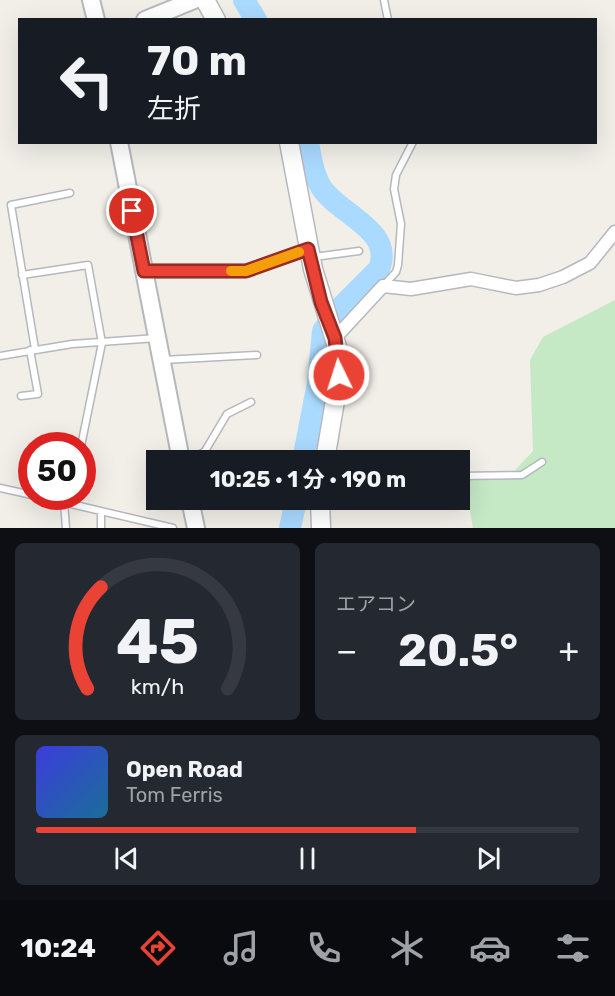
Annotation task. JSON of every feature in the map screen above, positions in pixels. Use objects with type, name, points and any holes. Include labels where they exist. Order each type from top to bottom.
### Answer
[{"type":"main road","points":[[204,0],[215,18]]},
{"type":"main road","points":[[289,144],[309,254],[324,310],[334,336],[339,375],[327,450]]},
{"type":"main road","points":[[320,510],[321,528]]},
{"type":"street","points":[[91,0],[96,18]]},
{"type":"street","points":[[150,18],[194,0]]},
{"type":"street","points":[[119,144],[180,450]]},
{"type":"street","points":[[334,336],[383,286],[411,289],[471,279],[516,288],[539,285],[563,278],[590,263],[615,232]]},
{"type":"street","points":[[144,271],[246,271],[309,254]]},
{"type":"street","points":[[192,510],[195,528]]},
{"type":"lane","points":[[384,0],[388,18]]},
{"type":"lane","points":[[383,286],[398,265],[401,224],[394,189],[396,175],[412,144]]},
{"type":"lane","points":[[21,396],[38,394],[11,206],[70,193]]},
{"type":"lane","points":[[309,254],[359,251]]},
{"type":"lane","points":[[22,275],[88,265],[102,343],[84,432]]},
{"type":"lane","points":[[0,357],[72,344],[158,338]]},
{"type":"lane","points":[[162,360],[257,355]]},
{"type":"lane","points":[[206,450],[227,414],[251,402]]},
{"type":"lane","points":[[470,476],[522,475],[542,462]]},
{"type":"lane","points":[[0,488],[18,492]]},
{"type":"lane","points":[[66,510],[66,528]]},
{"type":"lane","points":[[96,510],[174,528]]},
{"type":"lane","points":[[101,511],[101,528]]},
{"type":"green space","points":[[615,300],[615,528],[473,528],[470,510],[470,479],[507,479],[533,451],[530,360],[543,337]]},
{"type":"waterway","points":[[244,0],[255,18]]},
{"type":"waterway","points":[[305,450],[318,383],[323,331],[335,313],[379,269],[382,255],[379,244],[372,233],[329,197],[321,187],[314,171],[308,144]]},
{"type":"waterway","points":[[290,528],[294,510]]},
{"type":"slow traffic","points":[[231,271],[246,271],[299,252]]},
{"type":"route","points":[[132,211],[144,271],[246,271],[308,249],[321,302],[338,350],[339,375]]}]
